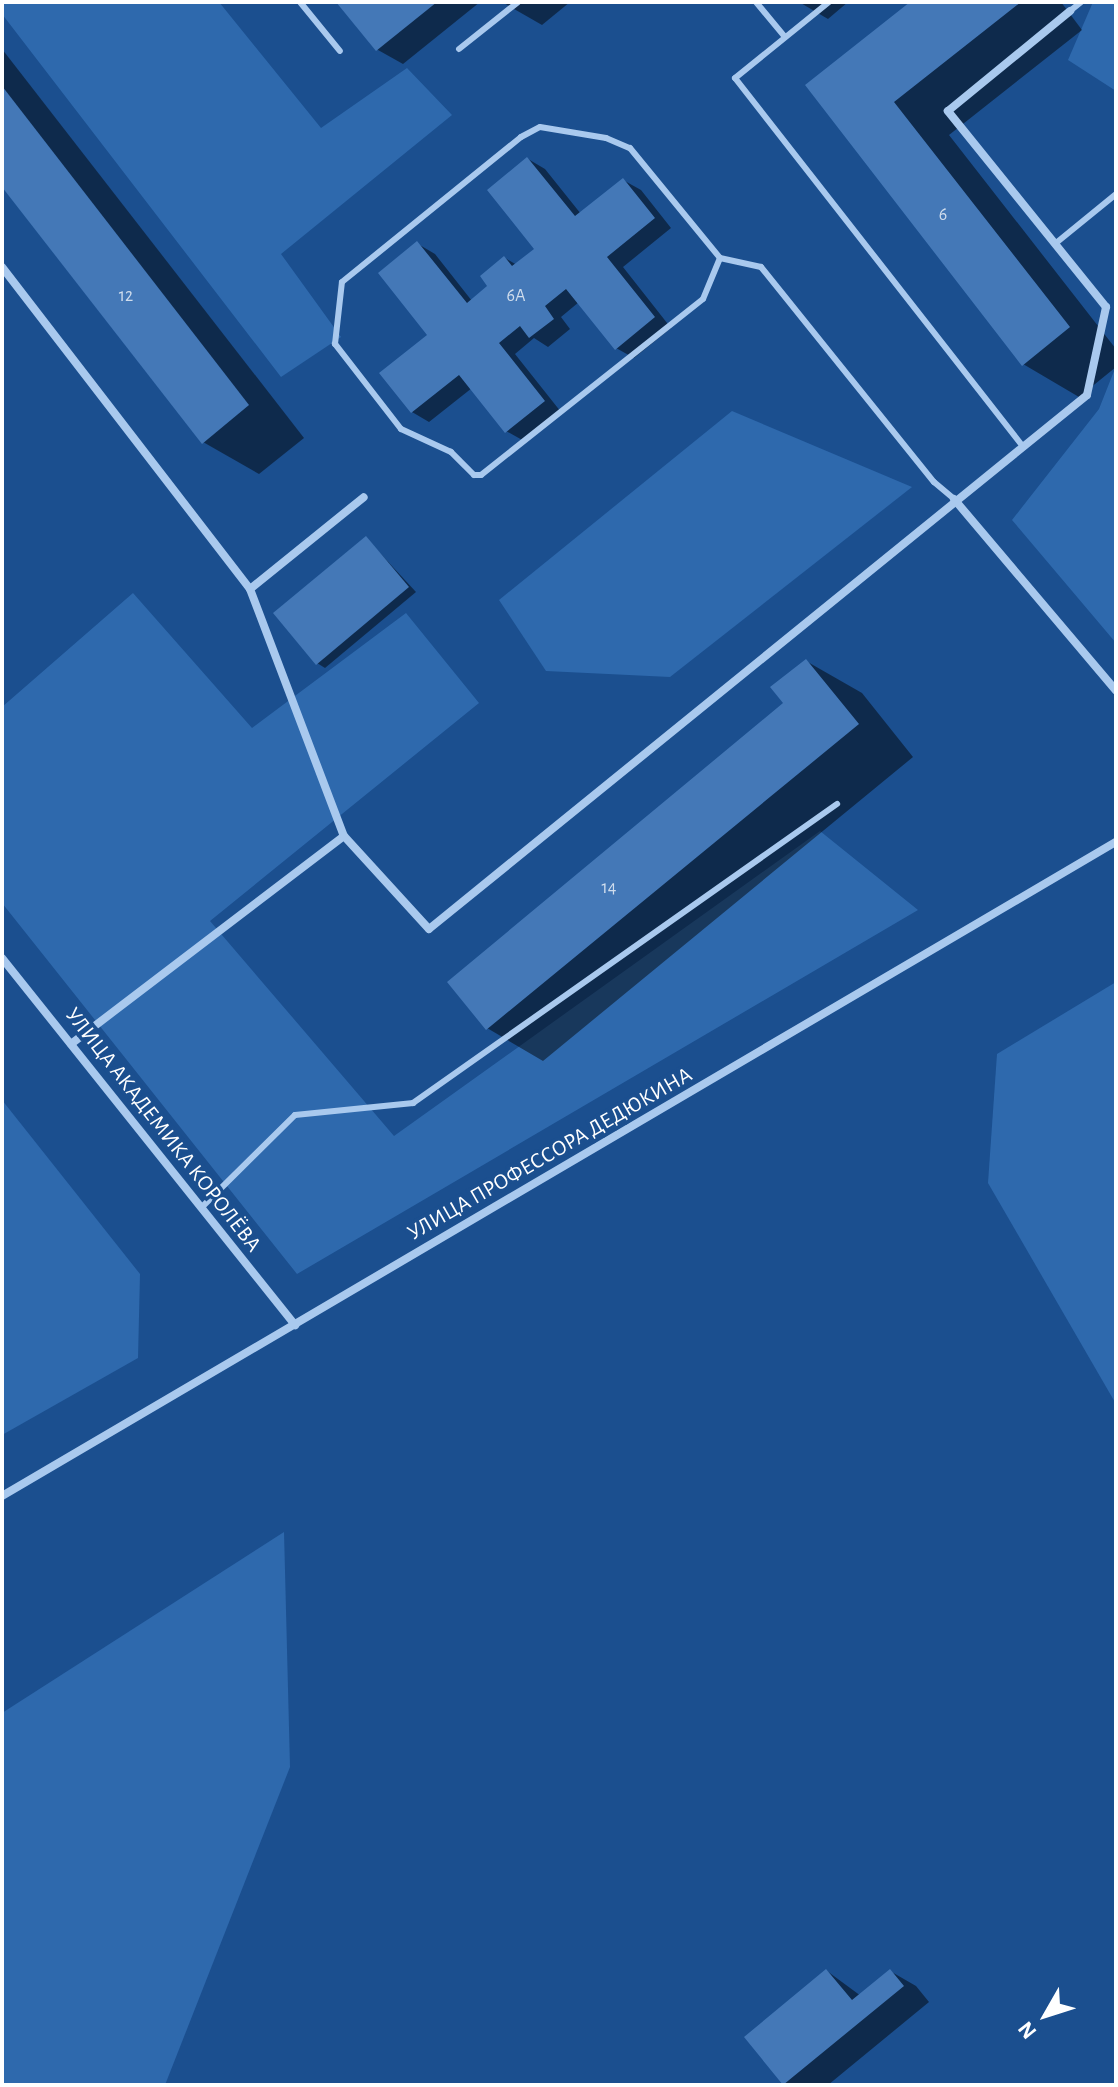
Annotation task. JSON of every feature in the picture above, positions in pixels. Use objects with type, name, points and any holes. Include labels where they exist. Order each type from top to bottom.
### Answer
[{"type":"street","points":[[2,267],[250,589],[344,836],[429,929],[954,499],[1087,395],[1106,307],[948,111],[1070,11]]},
{"type":"street","points":[[250,589],[364,497]]},
{"type":"street","points":[[954,499],[1116,691]]},
{"type":"street","points":[[71,1044],[344,836]]},
{"type":"street","name":"УЛИЦА ПРОФЕССОРА ДЕДЮКИНА","points":[[2,1496],[1116,842]]},
{"type":"street","name":"УЛИЦА АКАДЕМИКА КОРОЛЁВА","points":[[2,958],[295,1325]]},
{"type":"lane","points":[[300,2],[340,51]]},
{"type":"lane","points":[[459,49],[518,2]]},
{"type":"lane","points":[[756,2],[785,37]]},
{"type":"lane","points":[[829,2],[735,78],[1022,446]]},
{"type":"lane","points":[[1070,11],[1081,2]]},
{"type":"lane","points":[[720,258],[703,299],[481,475],[474,475],[451,452],[401,429],[335,344],[338,295],[351,272],[540,127],[606,138],[630,148],[720,258],[761,267],[934,482],[954,499]]},
{"type":"lane","points":[[1056,243],[1116,194]]},
{"type":"lane","points":[[201,1208],[295,1115],[413,1103],[837,804]]},
{"type":"shaded area","points":[[2,2],[219,2],[321,128],[407,68],[452,115],[281,254],[341,337],[281,377],[2,14]]},
{"type":"shaded area","points":[[1093,2],[1116,2],[1116,91],[1068,60]]},
{"type":"shaded area","points":[[1116,366],[1116,643],[1012,520],[1099,409]]},
{"type":"shaded area","points":[[732,411],[912,487],[670,677],[546,671],[499,600]]},
{"type":"shaded area","points":[[133,593],[252,728],[406,613],[479,703],[210,921],[394,1136],[820,831],[918,910],[297,1274],[2,903],[2,707]]},
{"type":"shaded area","points":[[1116,982],[1116,1404],[988,1183],[997,1054]]},
{"type":"shaded area","points":[[2,1100],[140,1274],[138,1358],[2,1435]]},
{"type":"shaded area","points":[[284,1532],[290,1767],[165,2085],[2,2085],[2,1713]]},
{"type":"building","points":[[336,2],[437,2],[376,51]]},
{"type":"building","points":[[910,2],[1021,2],[894,102],[1070,327],[1022,366],[805,85]]},
{"type":"building","points":[[2,86],[249,405],[202,444],[2,187]]},
{"type":"building","points":[[527,157],[575,216],[623,178],[655,218],[607,257],[655,317],[615,350],[566,289],[545,306],[554,319],[529,338],[520,326],[499,343],[545,401],[505,433],[459,375],[411,413],[379,373],[427,335],[378,273],[417,241],[467,303],[487,286],[480,276],[504,256],[512,266],[534,249],[487,190]]},
{"type":"building","points":[[366,536],[409,587],[316,665],[273,613]]},
{"type":"building","points":[[806,659],[859,724],[486,1030],[447,982],[783,703],[770,687]]},
{"type":"building","points":[[826,1969],[852,2000],[890,1969],[904,1986],[783,2085],[744,2037]]}]
